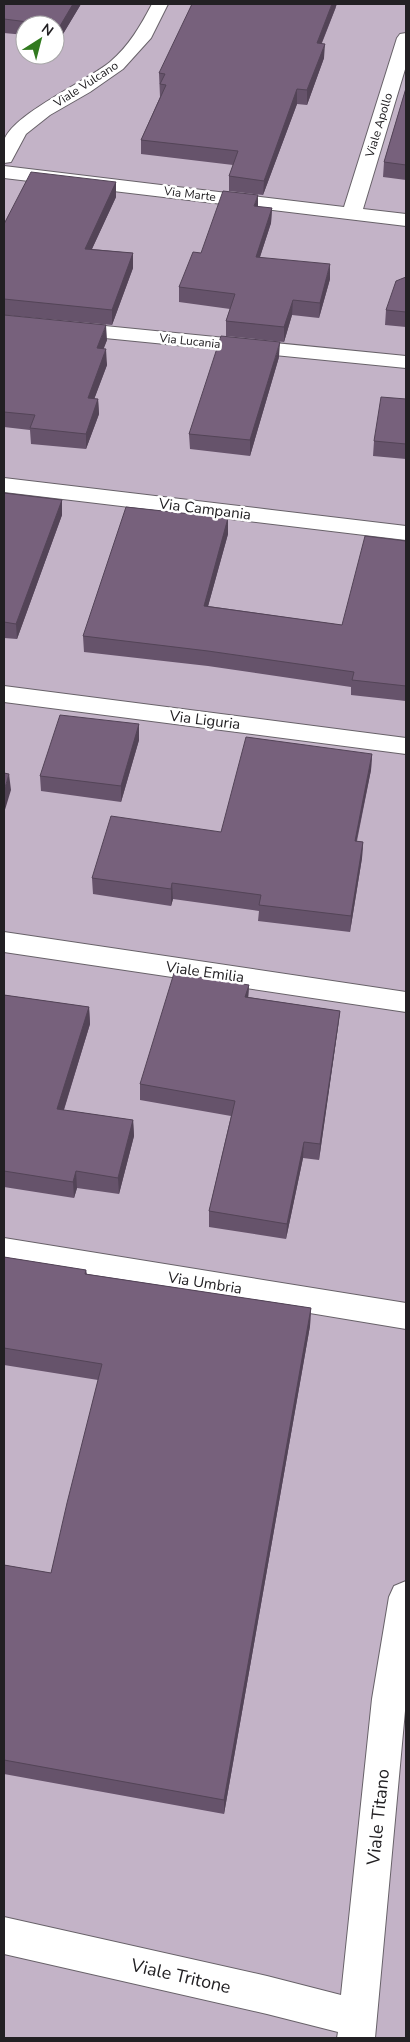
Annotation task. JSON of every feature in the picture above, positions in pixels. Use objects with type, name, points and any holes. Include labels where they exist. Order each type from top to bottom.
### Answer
[{"type":"street","name":"Viale Vulcano","points":[[4,158],[18,131],[44,111],[84,88],[117,65],[145,34],[160,4]]},
{"type":"street","name":"Viale Apollo","points":[[352,213],[406,38]]},
{"type":"street","name":"Via Marte","points":[[4,172],[406,220]]},
{"type":"street","name":"Via Lucania","points":[[4,322],[406,362]]},
{"type":"street","name":"Via Campania","points":[[4,485],[406,533]]},
{"type":"street","name":"Via Liguria","points":[[4,694],[406,746]]},
{"type":"street","name":"Viale Emilia","points":[[4,942],[406,1002]]},
{"type":"street","name":"Via Umbria","points":[[4,1250],[406,1316]]},
{"type":"street","name":"Viale Titano","points":[[357,2028],[398,1700],[406,1597]]},
{"type":"street","name":"Viale Tritone","points":[[4,1936],[267,1995],[357,2028]]},
{"type":"shaded area","points":[[4,4],[406,4],[406,2038],[4,2038]]},
{"type":"building","points":[[4,4],[73,4],[65,18],[65,15],[15,15],[15,20],[4,19]]},
{"type":"building","points":[[192,4],[332,4],[317,43],[325,44],[307,90],[297,89],[264,181],[229,176],[238,151],[141,140],[166,85],[160,84],[165,74],[159,73]]},
{"type":"building","points":[[406,88],[406,165],[384,162]]},
{"type":"building","points":[[31,172],[116,182],[85,249],[133,253],[112,310],[4,299],[4,224]]},
{"type":"building","points":[[223,191],[258,195],[254,206],[272,208],[256,257],[330,264],[320,303],[293,300],[284,327],[226,321],[235,294],[179,287],[193,252],[201,253]]},
{"type":"building","points":[[406,277],[406,312],[386,310],[396,281]]},
{"type":"building","points":[[4,315],[106,325],[97,348],[106,349],[88,398],[98,399],[86,434],[30,428],[35,415],[4,412]]},
{"type":"building","points":[[221,336],[280,342],[250,440],[189,434]]},
{"type":"building","points":[[381,397],[406,399],[406,444],[374,441]]},
{"type":"building","points":[[4,493],[62,500],[16,624],[4,622]]},
{"type":"building","points":[[126,507],[228,518],[204,606],[342,625],[365,536],[406,541],[406,686],[352,680],[354,672],[208,651],[83,636]]},
{"type":"building","points":[[60,715],[139,724],[121,786],[40,776]]},
{"type":"building","points":[[246,737],[372,754],[355,841],[363,842],[351,916],[259,905],[261,895],[172,883],[171,889],[92,878],[111,816],[221,832]]},
{"type":"building","points":[[4,773],[9,774],[4,791]]},
{"type":"building","points":[[174,973],[249,985],[245,997],[340,1011],[320,1144],[304,1142],[287,1224],[209,1211],[235,1101],[140,1084]]},
{"type":"building","points":[[4,995],[89,1007],[57,1109],[133,1120],[118,1178],[76,1171],[73,1182],[4,1171]]},
{"type":"building","points":[[4,1257],[86,1270],[85,1274],[311,1308],[224,1800],[4,1760],[4,1565],[51,1573],[102,1364],[4,1348]]}]
